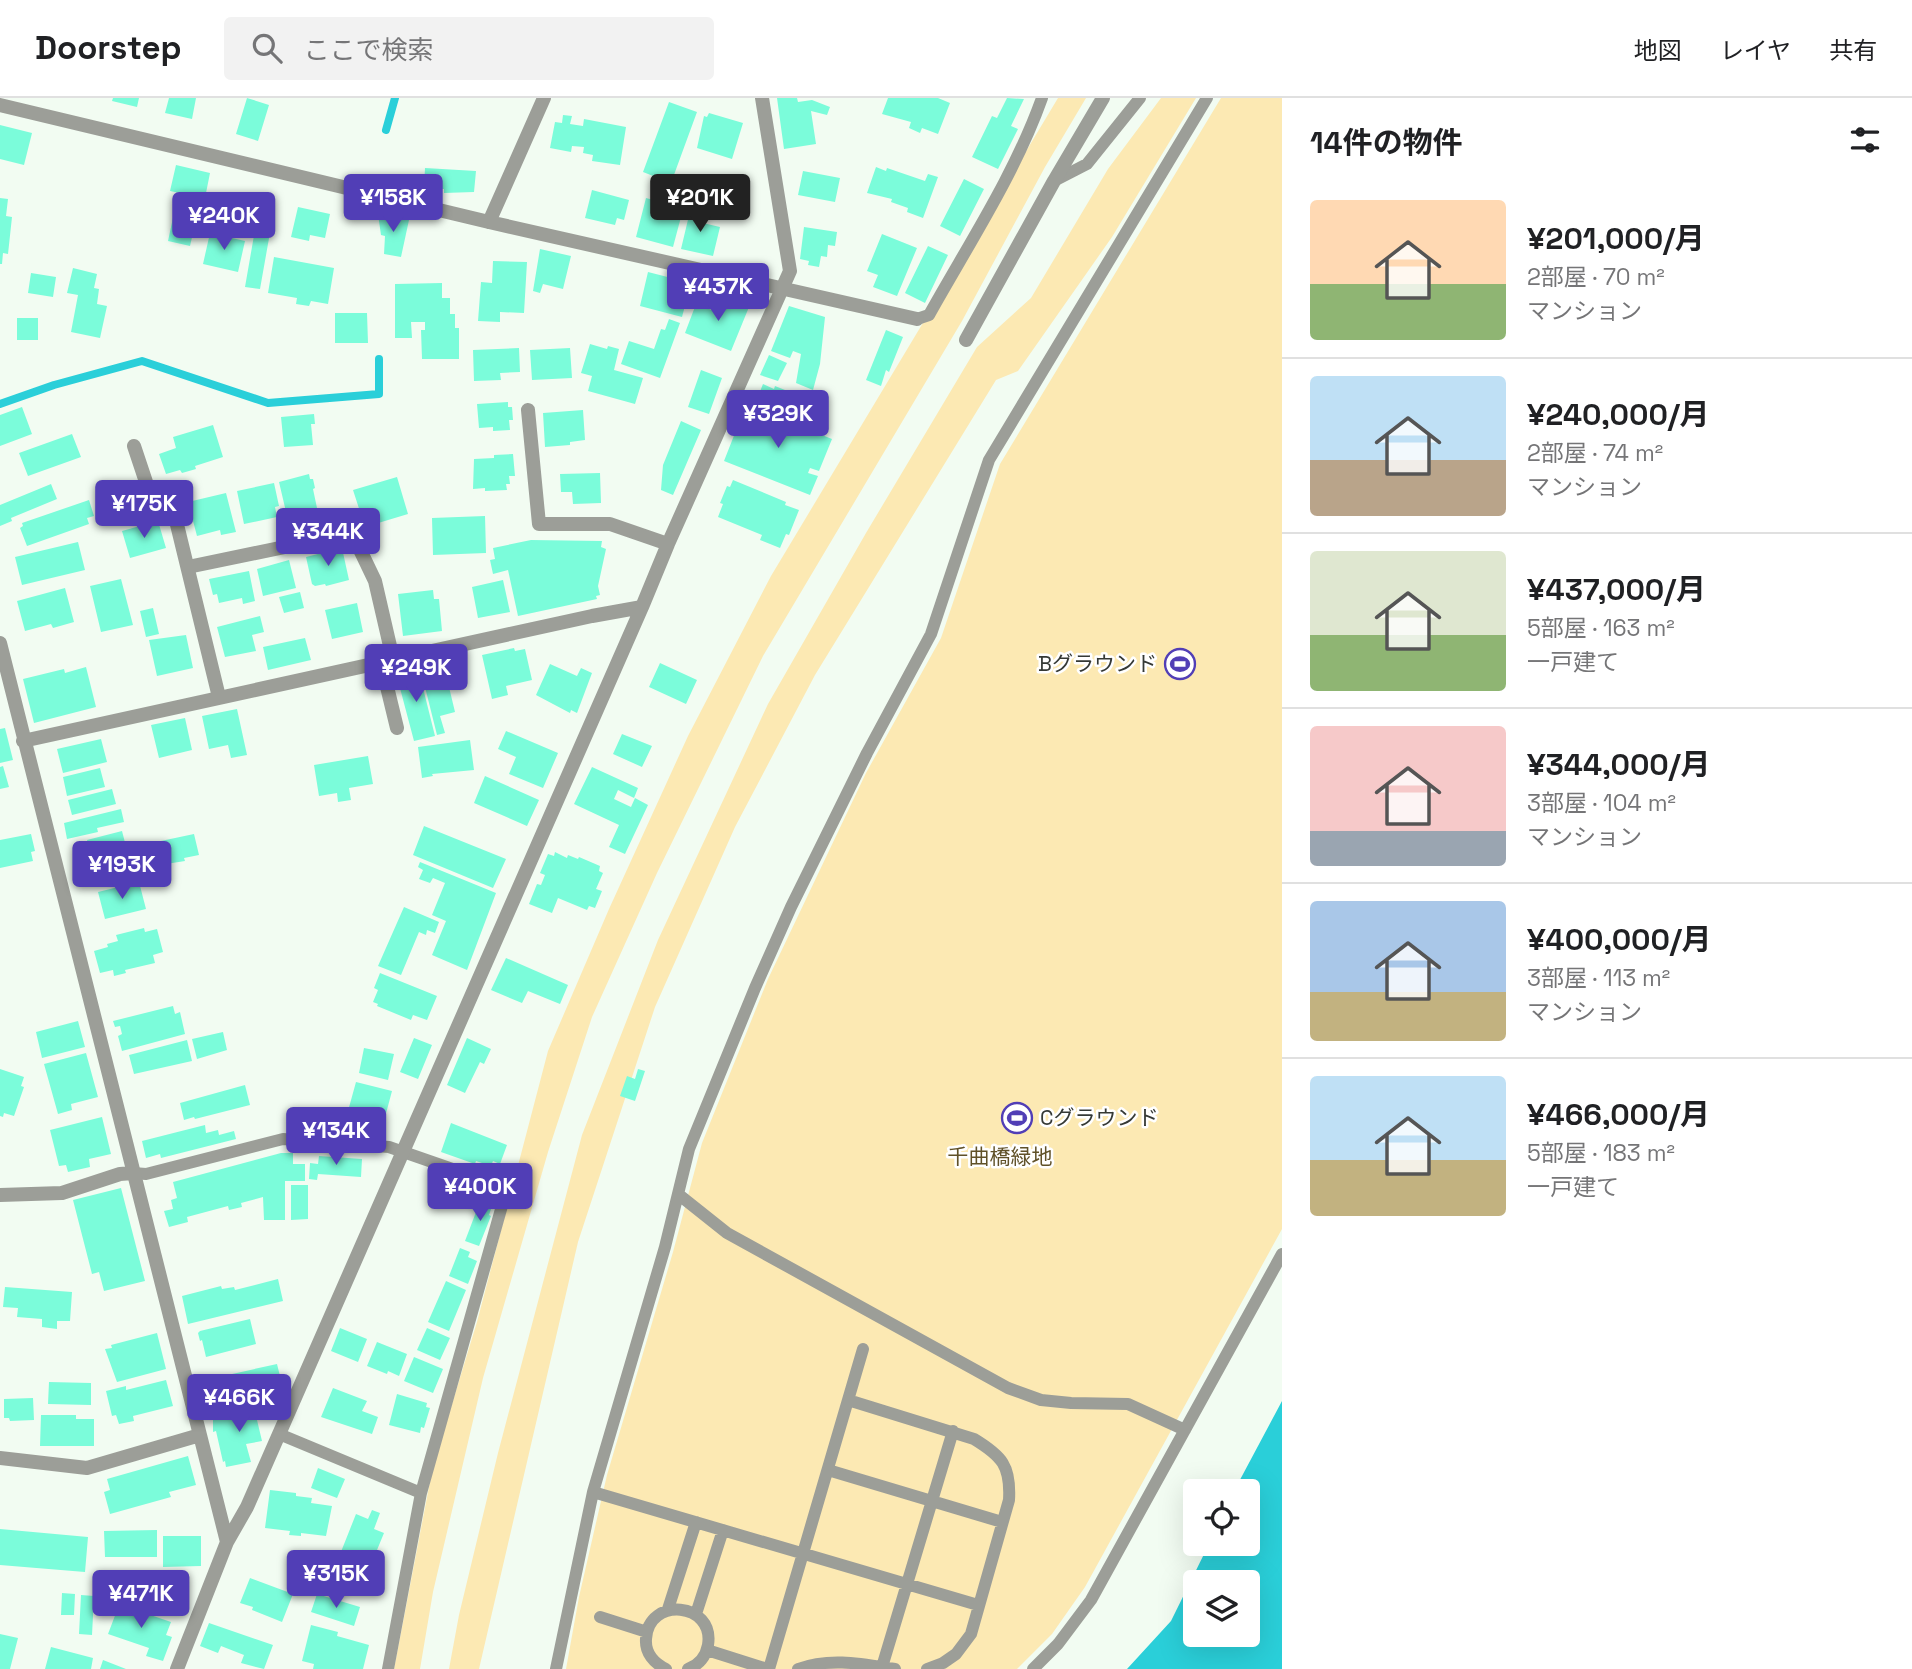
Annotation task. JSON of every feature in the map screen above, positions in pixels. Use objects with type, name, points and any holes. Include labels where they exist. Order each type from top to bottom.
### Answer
[{"type":"street","points":[[489,222],[544,98]]},
{"type":"street","points":[[177,1669],[227,1542],[247,1507],[790,271],[762,98]]},
{"type":"street","points":[[967,340],[1103,98]]},
{"type":"street","points":[[0,105],[489,222],[917,319]]},
{"type":"street","points":[[528,410],[540,524],[610,524],[668,544]]},
{"type":"street","points":[[134,446],[154,506],[171,500],[219,697]]},
{"type":"street","points":[[188,567],[352,533],[375,581],[397,728]]},
{"type":"street","points":[[23,741],[642,607]]},
{"type":"street","points":[[0,643],[227,1542]]},
{"type":"street","points":[[0,1195],[62,1193],[120,1174],[132,1173]]},
{"type":"street","points":[[0,1458],[87,1468],[200,1435]]},
{"type":"lane","points":[[917,319],[929,315],[1001,186],[1032,125],[1042,98]]},
{"type":"lane","points":[[1054,181],[1087,164],[1140,98]]},
{"type":"lane","points":[[555,1669],[593,1492],[665,1247],[689,1149],[790,907],[867,753],[931,634],[989,460],[1207,98]]},
{"type":"lane","points":[[132,1173],[146,1174],[283,1139],[389,1147],[507,1188],[421,1493],[388,1669]]},
{"type":"lane","points":[[678,1194],[727,1233],[1008,1388],[1041,1400],[1071,1404],[1128,1404],[1185,1430]]},
{"type":"lane","points":[[1034,1669],[1058,1644],[1091,1600],[1282,1254]]},
{"type":"lane","points":[[707,1650],[768,1669],[863,1349]]},
{"type":"lane","points":[[848,1399],[974,1439],[992,1450],[1005,1464],[1010,1480],[1009,1500],[966,1644],[943,1664],[927,1669]]},
{"type":"lane","points":[[798,1669],[814,1663],[831,1662],[888,1668],[906,1584],[953,1431]]},
{"type":"lane","points":[[279,1434],[421,1493]]},
{"type":"lane","points":[[828,1470],[1002,1522]]},
{"type":"lane","points":[[593,1492],[978,1605]]},
{"type":"lane","points":[[668,1609],[696,1522]]},
{"type":"lane","points":[[696,1614],[723,1530]]},
{"type":"lane","points":[[666,1669],[655,1663],[646,1646],[647,1632],[654,1618],[668,1609],[682,1609],[696,1614],[707,1629],[707,1650],[702,1660],[688,1669]]},
{"type":"lane","points":[[600,1617],[647,1632]]},
{"type":"green space","points":[[1058,98],[1086,98],[1045,167],[962,321],[763,656],[657,873],[592,1017],[548,1152],[483,1378],[433,1592],[420,1669],[394,1669],[433,1466],[477,1322],[548,1051],[688,736],[771,576]]},
{"type":"green space","points":[[1161,98],[1196,98],[1112,237],[1018,371],[996,380],[815,675],[735,827],[655,1007],[578,1242],[479,1669],[449,1669],[459,1615],[498,1453],[582,1135],[658,940],[768,704],[977,347],[1031,298],[1108,169]]},
{"type":"green space","name":"千曲橋緑地","points":[[1221,98],[1282,98],[1282,1229],[1085,1587],[1052,1634],[1017,1669],[566,1669],[579,1597],[607,1475],[673,1252],[702,1143],[768,979],[866,773],[941,638],[1000,464]]},
{"type":"water","points":[[1282,1401],[1282,1669],[1127,1669],[1171,1621],[1183,1597],[1183,1647],[1260,1647],[1260,1570],[1196,1570],[1203,1556],[1260,1556],[1260,1479],[1240,1479]]},
{"type":"building","points":[[113,98],[139,98],[137,107],[112,101]]},
{"type":"building","points":[[169,98],[196,98],[192,119],[165,113]]},
{"type":"building","points":[[247,98],[269,105],[258,141],[236,134]]},
{"type":"building","points":[[777,98],[797,98],[798,102],[812,100],[830,107],[827,115],[811,111],[816,144],[784,149]]},
{"type":"building","points":[[888,98],[938,98],[950,103],[938,134],[922,128],[920,133],[909,128],[911,122],[882,114]]},
{"type":"building","points":[[1007,98],[1024,99],[1011,126],[1018,129],[998,169],[972,157],[992,116],[997,118]]},
{"type":"building","points":[[669,102],[697,112],[671,183],[643,172]]},
{"type":"building","points":[[709,113],[743,123],[732,159],[697,148],[704,116],[707,117]]},
{"type":"building","points":[[563,115],[572,116],[570,124],[583,126],[584,119],[626,127],[620,165],[592,161],[593,155],[583,153],[584,147],[572,146],[571,152],[550,148],[555,122],[562,123]]},
{"type":"building","points":[[0,125],[32,133],[24,165],[0,159]]},
{"type":"building","points":[[176,165],[210,173],[190,246],[168,241],[174,213],[180,214],[184,194],[170,191]]},
{"type":"building","points":[[876,167],[925,181],[928,174],[938,177],[923,218],[907,212],[908,208],[891,202],[892,199],[867,193]]},
{"type":"building","points":[[425,168],[476,171],[474,192],[444,193],[444,189],[424,188]]},
{"type":"building","points":[[803,171],[840,178],[835,202],[798,195]]},
{"type":"building","points":[[964,179],[984,189],[960,236],[940,226]]},
{"type":"building","points":[[592,190],[629,200],[624,220],[617,218],[615,225],[585,218]]},
{"type":"building","points":[[0,198],[8,199],[6,216],[12,217],[8,254],[3,253],[2,264],[0,264]]},
{"type":"building","points":[[646,198],[657,201],[654,213],[662,216],[663,212],[681,217],[673,247],[636,237]]},
{"type":"building","points":[[298,207],[330,214],[325,238],[310,235],[309,241],[291,237]]},
{"type":"building","points":[[691,207],[706,210],[703,223],[720,227],[713,256],[681,249]]},
{"type":"building","points":[[378,214],[409,220],[401,257],[384,254],[385,236],[381,235]]},
{"type":"building","points":[[256,224],[271,227],[260,289],[245,287]]},
{"type":"building","points":[[804,227],[837,232],[835,246],[828,245],[827,257],[821,256],[819,267],[808,265],[809,261],[800,259]]},
{"type":"building","points":[[210,233],[245,241],[238,272],[203,264]]},
{"type":"building","points":[[882,234],[917,248],[897,296],[873,287],[878,275],[867,271]]},
{"type":"building","points":[[928,246],[948,255],[925,303],[905,293]]},
{"type":"building","points":[[540,249],[571,256],[563,289],[543,284],[540,293],[533,291]]},
{"type":"building","points":[[274,257],[334,268],[328,304],[311,301],[309,306],[296,304],[297,298],[268,293]]},
{"type":"building","points":[[493,261],[527,262],[524,313],[500,312],[500,322],[478,321],[481,282],[492,283]]},
{"type":"building","points":[[73,268],[97,274],[94,288],[99,289],[97,304],[107,306],[100,338],[71,332],[78,295],[67,293]]},
{"type":"building","points":[[648,272],[691,283],[682,317],[640,306]]},
{"type":"building","points":[[31,273],[56,277],[53,297],[28,293]]},
{"type":"building","points":[[442,283],[442,298],[450,298],[450,314],[455,314],[455,328],[459,328],[459,359],[422,359],[421,330],[425,330],[425,322],[411,322],[412,338],[395,338],[395,284]]},
{"type":"building","points":[[723,297],[749,307],[731,351],[685,333],[696,304],[717,312]]},
{"type":"building","points":[[789,306],[825,317],[820,364],[813,390],[796,383],[801,354],[793,351],[790,358],[771,351]]},
{"type":"building","points":[[335,313],[367,313],[368,343],[335,343]]},
{"type":"building","points":[[17,318],[38,318],[38,340],[17,340]]},
{"type":"building","points":[[669,319],[680,323],[660,378],[621,364],[629,341],[654,349],[661,329],[665,330]]},
{"type":"building","points":[[886,330],[903,337],[881,386],[866,380]]},
{"type":"building","points":[[590,344],[619,349],[614,370],[643,378],[635,404],[588,391],[592,376],[581,373]]},
{"type":"building","points":[[519,348],[520,372],[500,373],[501,380],[474,381],[473,350]]},
{"type":"building","points":[[570,348],[572,378],[532,380],[530,350]]},
{"type":"building","points":[[769,355],[787,363],[778,381],[760,375]]},
{"type":"building","points":[[701,370],[722,378],[709,414],[688,407]]},
{"type":"building","points":[[763,384],[820,404],[811,426],[755,404]]},
{"type":"building","points":[[508,402],[508,407],[512,407],[513,420],[509,420],[510,430],[479,428],[477,404]]},
{"type":"building","points":[[746,405],[832,439],[819,471],[810,468],[808,473],[818,476],[810,495],[724,461]]},
{"type":"building","points":[[22,407],[32,434],[0,446],[0,415]]},
{"type":"building","points":[[583,410],[585,440],[570,442],[570,445],[545,447],[543,413]]},
{"type":"building","points":[[314,414],[315,424],[311,424],[313,445],[284,447],[281,417]]},
{"type":"building","points":[[681,421],[701,430],[673,495],[661,490],[663,465]]},
{"type":"building","points":[[213,425],[223,457],[195,466],[196,469],[166,474],[159,454],[176,448],[173,437]]},
{"type":"building","points":[[72,434],[81,457],[28,476],[19,453]]},
{"type":"building","points":[[513,454],[515,476],[509,476],[510,484],[506,484],[507,490],[473,489],[474,459]]},
{"type":"building","points":[[600,473],[601,503],[573,504],[572,492],[561,492],[560,474]]},
{"type":"building","points":[[309,474],[310,479],[313,479],[317,508],[287,516],[279,482]]},
{"type":"building","points":[[397,477],[408,514],[365,527],[353,490]]},
{"type":"building","points":[[733,480],[799,510],[789,535],[786,534],[780,548],[760,540],[762,535],[718,517],[723,504],[720,503],[727,486],[730,487]]},
{"type":"building","points":[[274,483],[279,506],[275,507],[277,517],[244,524],[237,491]]},
{"type":"building","points":[[51,484],[57,499],[11,518],[12,521],[0,526],[0,505]]},
{"type":"building","points":[[226,493],[236,532],[221,535],[220,530],[197,536],[188,502]]},
{"type":"building","points":[[89,500],[94,516],[87,518],[89,524],[27,546],[20,528],[22,523]]},
{"type":"building","points":[[485,516],[486,553],[433,555],[432,518]]},
{"type":"building","points":[[158,521],[166,548],[130,558],[122,531]]},
{"type":"building","points":[[531,540],[602,541],[601,547],[606,549],[598,586],[600,595],[596,596],[597,599],[518,616],[508,570],[493,574],[490,560],[495,559],[493,548]]},
{"type":"building","points":[[78,542],[85,570],[22,585],[15,557]]},
{"type":"building","points":[[342,548],[349,580],[326,586],[312,584],[306,557]]},
{"type":"building","points":[[289,560],[296,588],[263,596],[257,569]]},
{"type":"building","points":[[249,571],[255,601],[243,604],[242,598],[219,603],[217,594],[213,595],[209,579]]},
{"type":"building","points":[[121,579],[133,625],[101,632],[90,586]]},
{"type":"building","points":[[503,580],[510,612],[478,618],[472,587]]},
{"type":"building","points":[[65,588],[74,622],[53,628],[51,624],[25,631],[17,601]]},
{"type":"building","points":[[433,590],[434,599],[439,599],[442,631],[403,636],[398,594]]},
{"type":"building","points":[[300,592],[304,608],[284,613],[279,597]]},
{"type":"building","points":[[357,603],[363,632],[332,639],[325,610]]},
{"type":"building","points":[[153,608],[159,634],[146,637],[140,611]]},
{"type":"building","points":[[260,616],[264,632],[252,635],[256,651],[225,657],[217,627]]},
{"type":"building","points":[[186,635],[193,668],[157,676],[149,640]]},
{"type":"building","points":[[305,638],[311,660],[268,670],[263,647]]},
{"type":"building","points":[[514,648],[515,651],[525,649],[532,680],[506,686],[508,695],[492,699],[482,655]]},
{"type":"building","points":[[443,662],[455,712],[440,716],[445,733],[437,735],[420,667]]},
{"type":"building","points":[[660,663],[697,680],[686,704],[649,687]]},
{"type":"building","points":[[550,664],[577,676],[581,668],[592,673],[577,713],[571,710],[570,713],[536,695]]},
{"type":"building","points":[[86,667],[96,707],[34,723],[23,679],[64,669],[65,673]]},
{"type":"building","points":[[418,668],[435,736],[414,741],[396,673]]},
{"type":"building","points":[[237,709],[247,755],[231,758],[228,745],[209,749],[202,716]]},
{"type":"building","points":[[185,718],[192,750],[159,758],[151,725]]},
{"type":"building","points":[[5,728],[13,760],[0,763],[0,729]]},
{"type":"building","points":[[506,731],[558,753],[543,788],[509,774],[516,757],[498,749]]},
{"type":"building","points":[[622,734],[652,746],[642,767],[613,754]]},
{"type":"building","points":[[101,739],[107,762],[63,773],[57,749]]},
{"type":"building","points":[[470,740],[474,770],[432,774],[433,776],[422,778],[418,747]]},
{"type":"building","points":[[368,756],[373,784],[349,788],[351,800],[338,802],[337,793],[319,796],[314,765]]},
{"type":"building","points":[[3,766],[9,787],[0,789],[0,767]]},
{"type":"building","points":[[592,767],[638,788],[634,798],[618,790],[614,799],[631,807],[635,798],[648,805],[625,854],[609,847],[619,825],[574,804]]},
{"type":"building","points":[[100,768],[105,787],[67,796],[63,777]]},
{"type":"building","points":[[485,776],[539,800],[527,826],[474,803]]},
{"type":"building","points":[[112,789],[116,804],[72,815],[68,800]]},
{"type":"building","points":[[121,809],[124,822],[97,828],[98,832],[67,839],[64,823]]},
{"type":"building","points":[[424,826],[506,859],[493,888],[413,855]]},
{"type":"building","points":[[122,831],[129,858],[94,866],[87,840]]},
{"type":"building","points":[[31,834],[35,851],[31,852],[33,861],[0,868],[0,840]]},
{"type":"building","points":[[194,834],[199,855],[184,858],[185,861],[147,867],[142,845]]},
{"type":"building","points":[[555,852],[567,858],[568,855],[578,859],[579,857],[600,866],[599,871],[603,873],[596,889],[602,891],[595,908],[589,906],[587,910],[558,898],[552,913],[529,904],[537,884],[541,885],[545,875],[540,873],[548,854],[554,856]]},
{"type":"building","points":[[420,862],[496,893],[467,970],[432,955],[446,921],[432,915],[445,883],[433,878],[430,883],[419,879],[423,870],[418,867]]},
{"type":"building","points":[[139,882],[146,909],[105,919],[98,892]]},
{"type":"building","points":[[404,907],[439,922],[435,933],[427,930],[426,935],[419,932],[401,975],[378,966]]},
{"type":"building","points":[[144,928],[145,932],[157,929],[163,952],[153,955],[155,963],[125,970],[126,973],[114,976],[113,970],[100,973],[94,951],[118,941],[116,935]]},
{"type":"building","points":[[506,958],[568,985],[560,1004],[528,991],[522,1003],[491,990]]},
{"type":"building","points":[[380,973],[437,996],[427,1020],[413,1015],[411,1020],[373,1002],[378,990],[374,988]]},
{"type":"building","points":[[173,1006],[175,1014],[180,1012],[185,1034],[122,1051],[118,1036],[122,1034],[120,1026],[115,1027],[113,1021]]},
{"type":"building","points":[[78,1021],[85,1047],[42,1058],[36,1032]]},
{"type":"building","points":[[223,1032],[227,1050],[197,1059],[192,1039]]},
{"type":"building","points":[[414,1038],[432,1045],[418,1079],[400,1072]]},
{"type":"building","points":[[467,1038],[491,1049],[484,1064],[480,1062],[465,1093],[447,1085]]},
{"type":"building","points":[[187,1040],[192,1061],[134,1074],[129,1055]]},
{"type":"building","points":[[364,1048],[394,1054],[388,1080],[359,1073]]},
{"type":"building","points":[[86,1053],[98,1097],[71,1104],[72,1110],[58,1114],[44,1064]]},
{"type":"building","points":[[0,1069],[24,1077],[21,1086],[24,1087],[14,1116],[4,1113],[3,1117],[0,1116]]},
{"type":"building","points":[[638,1069],[645,1071],[635,1101],[620,1096],[627,1076],[635,1079]]},
{"type":"building","points":[[356,1082],[392,1091],[384,1121],[348,1111]]},
{"type":"building","points":[[245,1085],[250,1105],[184,1120],[180,1103]]},
{"type":"building","points":[[102,1117],[111,1154],[89,1159],[90,1167],[68,1172],[66,1165],[59,1166],[50,1130]]},
{"type":"building","points":[[451,1123],[507,1145],[500,1164],[493,1161],[491,1166],[476,1161],[475,1164],[441,1152]]},
{"type":"building","points":[[205,1125],[206,1133],[218,1130],[219,1135],[234,1131],[236,1139],[161,1158],[160,1154],[146,1158],[142,1141]]},
{"type":"building","points":[[281,1153],[293,1153],[293,1164],[305,1164],[305,1181],[285,1181],[285,1220],[264,1220],[263,1197],[241,1203],[242,1207],[229,1210],[228,1206],[187,1217],[188,1222],[169,1227],[164,1211],[173,1209],[171,1200],[177,1198],[173,1182]]},
{"type":"building","points":[[319,1156],[362,1159],[361,1177],[318,1174],[317,1180],[309,1179],[310,1163],[318,1164]]},
{"type":"building","points":[[291,1185],[308,1185],[308,1219],[291,1220]]},
{"type":"building","points":[[121,1188],[145,1281],[104,1291],[99,1272],[92,1274],[73,1200]]},
{"type":"building","points":[[481,1199],[493,1203],[489,1215],[491,1216],[479,1246],[465,1241]]},
{"type":"building","points":[[460,1248],[470,1252],[468,1257],[477,1261],[468,1284],[449,1276]]},
{"type":"building","points":[[278,1279],[283,1301],[188,1324],[182,1296],[221,1286],[222,1289],[234,1287],[235,1290]]},
{"type":"building","points":[[446,1281],[466,1290],[449,1331],[428,1322]]},
{"type":"building","points":[[5,1287],[72,1292],[70,1321],[57,1321],[57,1329],[42,1327],[42,1319],[17,1317],[18,1308],[3,1307]]},
{"type":"building","points":[[250,1319],[256,1344],[206,1357],[198,1333],[200,1331]]},
{"type":"building","points":[[340,1328],[367,1339],[358,1362],[331,1351]]},
{"type":"building","points":[[427,1328],[450,1338],[440,1360],[417,1350]]},
{"type":"building","points":[[157,1333],[166,1369],[117,1382],[105,1349]]},
{"type":"building","points":[[377,1342],[407,1354],[399,1376],[367,1366]]},
{"type":"building","points":[[414,1357],[443,1369],[433,1393],[404,1381]]},
{"type":"building","points":[[277,1364],[280,1391],[265,1395],[263,1385],[252,1387],[256,1402],[231,1407],[229,1402],[214,1405],[211,1395],[208,1396],[205,1380]]},
{"type":"building","points":[[166,1380],[173,1406],[133,1416],[134,1421],[119,1424],[116,1415],[112,1416],[106,1391],[126,1386],[126,1390]]},
{"type":"building","points":[[49,1382],[91,1383],[91,1405],[48,1404]]},
{"type":"building","points":[[333,1388],[367,1401],[362,1411],[378,1417],[372,1434],[321,1417]]},
{"type":"building","points":[[397,1394],[427,1403],[426,1407],[430,1408],[420,1433],[389,1425]]},
{"type":"building","points":[[33,1398],[34,1420],[10,1421],[9,1418],[4,1418],[4,1399]]},
{"type":"building","points":[[272,1406],[273,1417],[257,1420],[262,1441],[246,1444],[251,1462],[226,1467],[216,1431],[213,1432],[213,1418]]},
{"type":"building","points":[[41,1415],[76,1415],[76,1419],[94,1419],[94,1446],[40,1446]]},
{"type":"building","points":[[188,1456],[196,1485],[169,1492],[171,1497],[110,1514],[104,1492],[110,1490],[107,1479]]},
{"type":"building","points":[[318,1468],[345,1479],[337,1498],[311,1488]]},
{"type":"building","points":[[270,1490],[296,1493],[296,1496],[312,1498],[311,1503],[332,1506],[326,1536],[301,1533],[301,1536],[289,1535],[290,1531],[265,1528]]},
{"type":"building","points":[[372,1510],[380,1513],[374,1529],[384,1533],[361,1589],[331,1577],[356,1514],[368,1519]]},
{"type":"building","points":[[0,1529],[88,1537],[85,1572],[0,1565]]},
{"type":"building","points":[[157,1530],[157,1557],[105,1557],[104,1531]]},
{"type":"building","points":[[163,1536],[201,1536],[201,1566],[163,1567]]},
{"type":"building","points":[[250,1578],[293,1594],[282,1622],[240,1603]]},
{"type":"building","points":[[62,1593],[75,1594],[74,1615],[61,1615]]},
{"type":"building","points":[[317,1594],[360,1607],[354,1626],[311,1612]]},
{"type":"building","points":[[81,1595],[94,1596],[92,1635],[79,1634]]},
{"type":"building","points":[[112,1602],[171,1622],[166,1635],[172,1637],[163,1661],[146,1656],[149,1648],[108,1634],[116,1613],[109,1610]]},
{"type":"building","points":[[209,1623],[273,1645],[264,1669],[241,1663],[244,1655],[221,1646],[218,1653],[200,1646]]},
{"type":"building","points":[[311,1625],[338,1632],[337,1636],[369,1645],[363,1669],[313,1669],[314,1664],[302,1661]]},
{"type":"building","points":[[0,1634],[18,1638],[10,1669],[0,1669]]},
{"type":"building","points":[[51,1647],[93,1658],[91,1669],[45,1669]]},
{"type":"building","points":[[103,1660],[126,1669],[100,1669]]},
{"type":"waterway","points":[[386,130],[395,98]]},
{"type":"waterway","points":[[0,404],[54,385],[142,361],[268,403],[379,394],[379,359]]},
{"type":"place","name":"Bグラウンド","points":[[1180,664]]},
{"type":"place","name":"Cグラウンド","points":[[1017,1118]]}]
